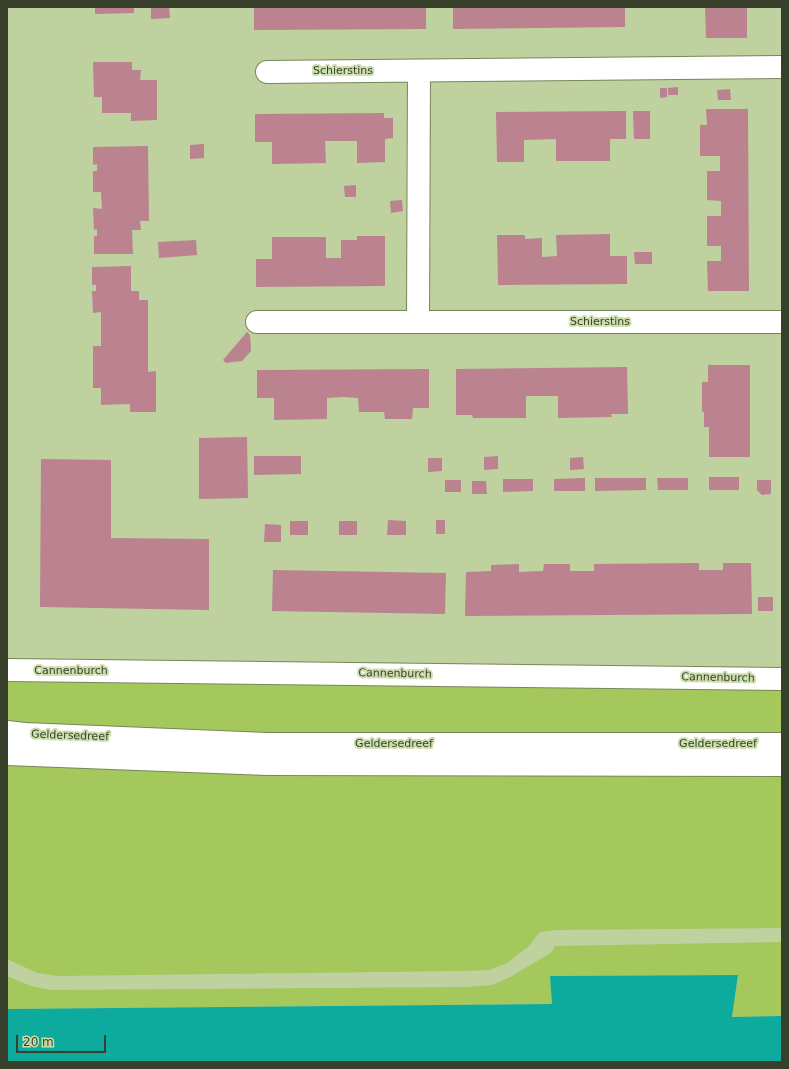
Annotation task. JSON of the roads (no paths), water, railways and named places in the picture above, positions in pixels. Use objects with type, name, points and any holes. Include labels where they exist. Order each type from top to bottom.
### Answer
[{"type":"street","name":"Schierstins","points":[[267,72],[782,68]]},
{"type":"street","points":[[418,322],[419,71]]},
{"type":"street","name":"Schierstins","points":[[257,322],[782,322]]},
{"type":"street","name":"Cannenburch","points":[[7,670],[782,679]]},
{"type":"street","name":"Geldersedreef","points":[[7,732],[268,744],[782,744]]},
{"type":"street","name":"Geldersedreef","points":[[7,754],[268,764],[782,765]]},
{"type":"water","points":[[738,975],[732,1017],[782,1016],[782,1062],[7,1062],[7,1009],[552,1004],[550,976]]}]
